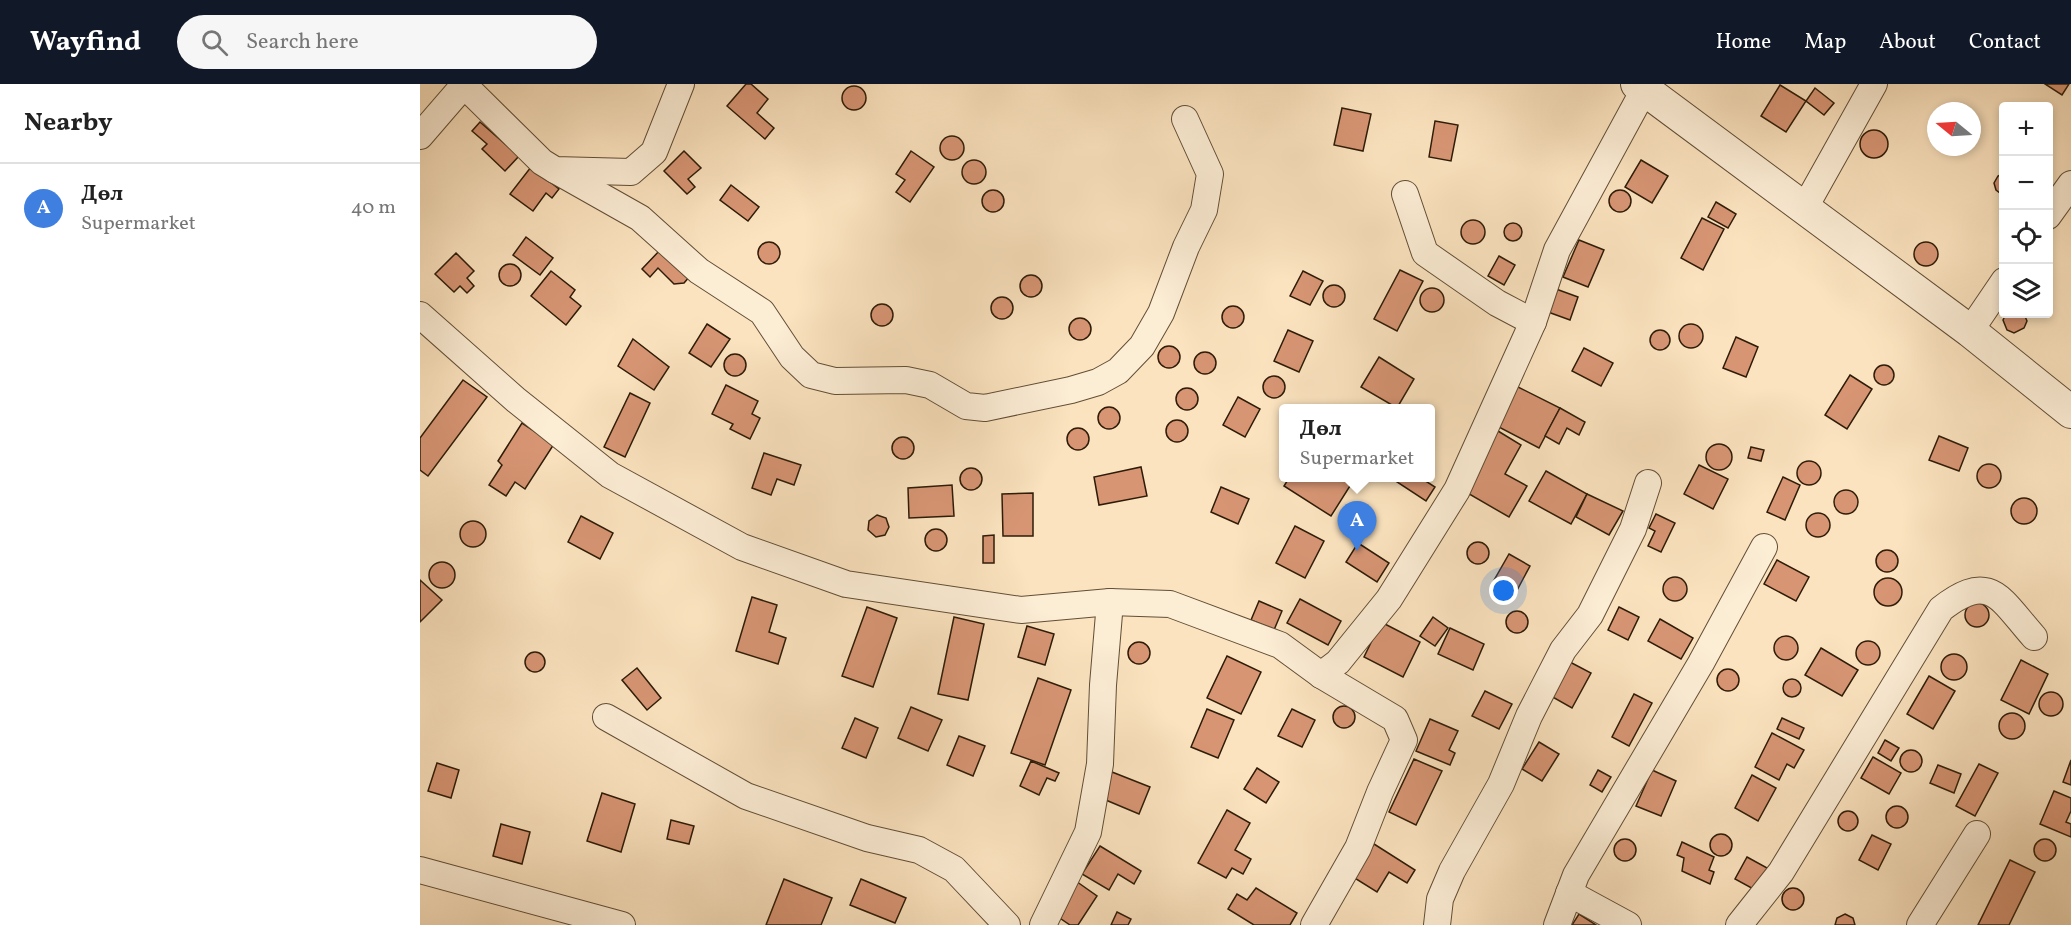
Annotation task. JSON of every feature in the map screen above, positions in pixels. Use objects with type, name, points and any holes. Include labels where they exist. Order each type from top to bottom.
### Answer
[{"type":"street","points":[[555,170],[631,172],[654,152],[681,84]]},
{"type":"street","points":[[1804,208],[1874,84]]},
{"type":"street","points":[[420,136],[464,85],[542,162],[640,218],[699,271],[762,312],[792,357],[811,375],[835,381],[906,380],[930,386],[966,406],[985,408],[1098,382],[1118,371],[1142,346],[1161,313],[1186,247],[1204,210],[1210,174],[1185,119]]},
{"type":"street","points":[[1321,675],[1338,662],[1389,599],[1456,490],[1533,322],[1557,250],[1640,87],[1970,331],[2071,412]]},
{"type":"street","points":[[2053,210],[2071,184]]},
{"type":"street","points":[[1405,194],[1425,254],[1497,303],[1533,322]]},
{"type":"street","points":[[1970,331],[1999,289]]},
{"type":"street","points":[[420,315],[516,400],[610,475],[741,547],[846,584],[1021,610],[1110,602],[1170,604],[1280,645],[1321,675],[1395,719],[1404,740],[1358,848],[1314,925]]},
{"type":"street","points":[[1437,925],[1440,899],[1452,871],[1501,784],[1529,716],[1563,650],[1590,615],[1633,529],[1648,483]]},
{"type":"street","points":[[1557,925],[1576,875],[1701,663],[1764,547]]},
{"type":"street","points":[[1739,925],[1781,872],[1941,609],[1958,596],[1979,589],[1987,591],[1996,594],[2034,637]]},
{"type":"street","points":[[1043,925],[1088,832],[1100,764],[1103,685],[1110,602]]},
{"type":"street","points":[[606,717],[746,796],[867,838],[919,850],[954,869],[1007,925]]},
{"type":"street","points":[[1920,925],[1977,834]]},
{"type":"street","points":[[420,870],[622,925]]},
{"type":"street","points":[[1569,893],[1628,925]]},
{"type":"building","points":[[746,84],[751,84],[768,99],[757,113],[774,128],[765,139],[727,106]]},
{"type":"building","points":[[2045,84],[2069,84],[2062,95]]},
{"type":"building","points":[[1780,85],[1806,101],[1786,132],[1761,116]]},
{"type":"building","points":[[854,86],[863,89],[866,98],[863,107],[854,110],[845,107],[842,98],[845,89]]},
{"type":"building","points":[[1815,88],[1834,103],[1824,115],[1806,101]]},
{"type":"building","points":[[1342,108],[1371,114],[1363,151],[1334,145]]},
{"type":"building","points":[[1435,121],[1458,125],[1451,161],[1429,157]]},
{"type":"building","points":[[480,122],[519,156],[505,171],[482,149],[487,144],[472,131]]},
{"type":"building","points":[[1874,130],[1884,134],[1888,144],[1884,154],[1874,158],[1864,154],[1860,144],[1864,134]]},
{"type":"building","points":[[952,136],[961,139],[964,148],[961,157],[952,160],[943,157],[940,148],[943,139]]},
{"type":"building","points":[[684,151],[701,168],[688,179],[695,187],[687,194],[664,171]]},
{"type":"building","points":[[911,151],[934,167],[910,202],[896,192],[905,180],[896,174]]},
{"type":"building","points":[[974,160],[983,163],[986,172],[983,181],[974,184],[965,181],[962,172],[965,163]]},
{"type":"building","points":[[1641,160],[1668,176],[1652,203],[1625,187]]},
{"type":"building","points":[[531,167],[559,189],[552,198],[546,193],[533,211],[510,194]]},
{"type":"building","points":[[1999,176],[1999,192],[1994,183]]},
{"type":"building","points":[[731,185],[759,207],[748,221],[720,200]]},
{"type":"building","points":[[993,190],[1001,193],[1004,201],[1001,209],[993,212],[985,209],[982,201],[985,193]]},
{"type":"building","points":[[1620,190],[1628,193],[1631,201],[1628,209],[1620,212],[1612,209],[1609,201],[1612,193]]},
{"type":"building","points":[[1716,202],[1736,214],[1728,228],[1708,217]]},
{"type":"building","points":[[1702,218],[1724,229],[1703,270],[1681,258]]},
{"type":"building","points":[[1473,220],[1482,223],[1485,232],[1482,241],[1473,244],[1464,241],[1461,232],[1464,223]]},
{"type":"building","points":[[1513,223],[1519,226],[1522,232],[1519,238],[1513,241],[1507,238],[1504,232],[1507,226]]},
{"type":"building","points":[[526,237],[553,258],[540,275],[513,255]]},
{"type":"building","points":[[1579,240],[1604,250],[1588,287],[1563,277]]},
{"type":"building","points":[[769,242],[777,245],[780,253],[777,261],[769,264],[761,261],[758,253],[761,245]]},
{"type":"building","points":[[1926,242],[1935,245],[1938,254],[1935,263],[1926,266],[1917,263],[1914,254],[1917,245]]},
{"type":"building","points":[[661,249],[690,276],[684,283],[674,284],[658,268],[650,277],[642,269]]},
{"type":"building","points":[[456,253],[474,271],[467,278],[474,286],[467,293],[460,286],[454,292],[435,274]]},
{"type":"building","points":[[1499,256],[1515,265],[1504,285],[1488,276]]},
{"type":"building","points":[[510,264],[518,267],[521,275],[518,283],[510,286],[502,283],[499,275],[502,267]]},
{"type":"building","points":[[1400,270],[1423,281],[1397,331],[1374,319]]},
{"type":"building","points":[[551,271],[575,290],[570,297],[581,306],[566,325],[531,296]]},
{"type":"building","points":[[1303,271],[1323,281],[1310,305],[1290,296]]},
{"type":"building","points":[[1031,275],[1039,278],[1042,286],[1039,294],[1031,297],[1023,294],[1020,286],[1023,278]]},
{"type":"building","points":[[1334,285],[1342,288],[1345,296],[1342,304],[1334,307],[1326,304],[1323,296],[1326,288]]},
{"type":"building","points":[[1432,288],[1440,292],[1444,300],[1440,308],[1432,312],[1424,308],[1420,300],[1424,292]]},
{"type":"building","points":[[1556,289],[1578,297],[1570,320],[1548,312]]},
{"type":"building","points":[[1002,297],[1010,300],[1013,308],[1010,316],[1002,319],[994,316],[991,308],[994,300]]},
{"type":"building","points":[[882,304],[890,307],[893,315],[890,323],[882,326],[874,323],[871,315],[874,307]]},
{"type":"building","points":[[1233,306],[1241,309],[1244,317],[1241,325],[1233,328],[1225,325],[1222,317],[1225,309]]},
{"type":"building","points":[[1080,318],[1088,321],[1091,329],[1088,337],[1080,340],[1072,337],[1069,329],[1072,321]]},
{"type":"building","points":[[2004,318],[2026,318],[2027,321],[2024,328],[2014,333],[2007,330]]},
{"type":"building","points":[[707,324],[730,339],[711,367],[689,353]]},
{"type":"building","points":[[1691,324],[1700,327],[1703,336],[1700,345],[1691,348],[1682,345],[1679,336],[1682,327]]},
{"type":"building","points":[[1288,330],[1313,341],[1299,372],[1274,361]]},
{"type":"building","points":[[1656,330],[1664,330],[1670,336],[1670,344],[1664,350],[1656,350],[1650,344],[1650,336]]},
{"type":"building","points":[[1736,337],[1758,347],[1746,377],[1723,368]]},
{"type":"building","points":[[633,339],[669,367],[654,390],[618,366]]},
{"type":"building","points":[[1169,346],[1177,349],[1180,357],[1177,365],[1169,368],[1161,365],[1158,357],[1161,349]]},
{"type":"building","points":[[1584,348],[1613,363],[1601,386],[1572,371]]},
{"type":"building","points":[[1205,352],[1213,355],[1216,363],[1213,371],[1205,374],[1197,371],[1194,363],[1197,355]]},
{"type":"building","points":[[735,354],[743,357],[746,365],[743,373],[735,376],[727,373],[724,365],[727,357]]},
{"type":"building","points":[[1379,357],[1414,379],[1399,404],[1390,404],[1361,387]]},
{"type":"building","points":[[1884,365],[1891,368],[1894,375],[1891,382],[1884,385],[1877,382],[1874,375],[1877,368]]},
{"type":"building","points":[[1850,375],[1872,389],[1847,429],[1825,415]]},
{"type":"building","points":[[1274,376],[1282,379],[1285,387],[1282,395],[1274,398],[1266,395],[1263,387],[1266,379]]},
{"type":"building","points":[[463,380],[487,397],[428,476],[420,470],[420,438]]},
{"type":"building","points":[[726,385],[758,401],[752,414],[760,418],[750,439],[730,429],[733,424],[712,414]]},
{"type":"building","points":[[1514,385],[1560,408],[1539,448],[1493,424]]},
{"type":"building","points":[[1187,388],[1195,391],[1198,399],[1195,407],[1187,410],[1179,407],[1176,399],[1179,391]]},
{"type":"building","points":[[630,393],[650,403],[625,457],[604,447]]},
{"type":"building","points":[[1238,397],[1260,409],[1245,437],[1223,425]]},
{"type":"building","points":[[1109,407],[1117,410],[1120,418],[1117,426],[1109,429],[1101,426],[1098,418],[1101,410]]},
{"type":"building","points":[[1560,408],[1585,422],[1579,435],[1567,428],[1559,444],[1545,436]]},
{"type":"building","points":[[1177,420],[1185,423],[1188,431],[1185,439],[1177,442],[1169,439],[1166,431],[1169,423]]},
{"type":"building","points":[[522,423],[554,444],[525,489],[515,482],[506,496],[489,485],[502,465],[498,461]]},
{"type":"building","points":[[1078,428],[1086,431],[1089,439],[1086,447],[1078,450],[1070,447],[1067,439],[1070,431]]},
{"type":"building","points":[[1498,431],[1521,445],[1505,474],[1527,486],[1509,517],[1464,491]]},
{"type":"building","points":[[1939,436],[1968,448],[1959,471],[1929,460]]},
{"type":"building","points":[[903,437],[911,440],[914,448],[911,456],[903,459],[895,456],[892,448],[895,440]]},
{"type":"building","points":[[1719,444],[1728,448],[1732,457],[1728,466],[1719,470],[1710,466],[1706,457],[1710,448]]},
{"type":"building","points":[[1751,447],[1764,450],[1761,461],[1748,458]]},
{"type":"building","points":[[764,453],[801,465],[794,485],[777,479],[771,495],[752,488]]},
{"type":"building","points":[[1809,461],[1818,464],[1821,473],[1818,482],[1809,485],[1800,482],[1797,473],[1800,464]]},
{"type":"building","points":[[1989,464],[1994,465],[2000,471],[2000,481],[1994,487],[1989,488],[1984,487],[1978,481],[1977,476],[1978,471],[1984,465]]},
{"type":"building","points":[[1699,465],[1728,479],[1713,509],[1684,494]]},
{"type":"building","points":[[1141,467],[1147,496],[1099,505],[1094,477]]},
{"type":"building","points":[[971,468],[979,471],[982,479],[979,487],[971,490],[963,487],[960,479],[963,471]]},
{"type":"building","points":[[1546,471],[1587,494],[1571,524],[1529,501]]},
{"type":"building","points":[[1783,477],[1800,485],[1785,520],[1767,512]]},
{"type":"building","points":[[1286,482],[1352,482],[1331,516],[1284,486]]},
{"type":"building","points":[[1397,482],[1427,482],[1435,487],[1426,501]]},
{"type":"building","points":[[952,485],[954,516],[909,518],[908,488]]},
{"type":"building","points":[[1221,487],[1249,499],[1238,524],[1211,512]]},
{"type":"building","points":[[1846,490],[1855,493],[1858,502],[1855,511],[1846,514],[1837,511],[1834,502],[1837,493]]},
{"type":"building","points":[[1033,493],[1033,536],[1003,536],[1002,494]]},
{"type":"building","points":[[1587,494],[1623,511],[1609,535],[1576,517]]},
{"type":"building","points":[[2024,498],[2033,502],[2037,511],[2033,520],[2024,524],[2015,520],[2011,511],[2015,502]]},
{"type":"building","points":[[1818,513],[1827,516],[1830,525],[1827,534],[1818,537],[1809,534],[1806,525],[1809,516]]},
{"type":"building","points":[[1656,514],[1675,523],[1661,552],[1648,546],[1655,531],[1649,528]]},
{"type":"building","points":[[877,515],[886,518],[889,527],[885,535],[876,537],[868,530],[869,521]]},
{"type":"building","points":[[581,516],[613,533],[600,559],[568,542]]},
{"type":"building","points":[[473,521],[482,525],[486,534],[482,543],[473,547],[464,543],[460,534],[464,525]]},
{"type":"building","points":[[1295,526],[1324,541],[1305,578],[1276,563]]},
{"type":"building","points":[[936,529],[944,532],[947,540],[944,548],[936,551],[928,548],[925,540],[928,532]]},
{"type":"building","points":[[994,535],[994,563],[983,563],[983,536]]},
{"type":"building","points":[[1478,542],[1486,545],[1489,553],[1486,561],[1478,564],[1470,561],[1467,553],[1470,545]]},
{"type":"building","points":[[1358,543],[1389,563],[1377,582],[1346,562]]},
{"type":"building","points":[[1887,550],[1895,553],[1898,561],[1895,569],[1887,572],[1879,569],[1876,561],[1879,553]]},
{"type":"building","points":[[1509,554],[1530,566],[1515,594],[1493,582]]},
{"type":"building","points":[[1777,560],[1809,577],[1796,601],[1764,584]]},
{"type":"building","points":[[442,562],[451,566],[455,575],[451,584],[442,588],[433,584],[429,575],[433,566]]},
{"type":"building","points":[[1675,577],[1684,580],[1687,589],[1684,598],[1675,601],[1666,598],[1663,589],[1666,580]]},
{"type":"building","points":[[1888,578],[1898,582],[1902,592],[1898,602],[1888,606],[1878,602],[1874,592],[1878,582]]},
{"type":"building","points":[[420,580],[442,600],[420,622]]},
{"type":"building","points":[[752,597],[777,605],[769,632],[786,638],[778,664],[736,651]]},
{"type":"building","points":[[1300,599],[1341,621],[1328,645],[1287,623]]},
{"type":"building","points":[[1259,601],[1282,611],[1274,630],[1251,620]]},
{"type":"building","points":[[1977,603],[1982,604],[1988,610],[1988,620],[1982,626],[1977,627],[1972,626],[1966,620],[1965,615],[1966,610],[1972,604]]},
{"type":"building","points":[[867,607],[897,618],[873,687],[842,676]]},
{"type":"building","points":[[1619,607],[1639,617],[1628,640],[1608,630]]},
{"type":"building","points":[[1517,611],[1525,614],[1528,622],[1525,630],[1517,633],[1509,630],[1506,622],[1509,614]]},
{"type":"building","points":[[954,617],[984,624],[968,700],[938,694]]},
{"type":"building","points":[[1433,617],[1448,628],[1435,646],[1420,636]]},
{"type":"building","points":[[1660,619],[1693,638],[1681,659],[1648,641]]},
{"type":"building","points":[[1381,622],[1420,642],[1403,677],[1364,657]]},
{"type":"building","points":[[1027,626],[1054,634],[1045,665],[1018,657]]},
{"type":"building","points":[[1450,628],[1484,644],[1473,670],[1438,654]]},
{"type":"building","points":[[1786,636],[1794,640],[1798,648],[1794,656],[1786,660],[1778,656],[1774,648],[1778,640]]},
{"type":"building","points":[[1868,641],[1873,642],[1879,648],[1879,658],[1873,664],[1868,665],[1863,664],[1857,658],[1856,653],[1857,648],[1863,642]]},
{"type":"building","points":[[1139,642],[1147,645],[1150,653],[1147,661],[1139,664],[1131,661],[1128,653],[1131,645]]},
{"type":"building","points":[[1821,648],[1858,670],[1842,696],[1805,675]]},
{"type":"building","points":[[531,652],[539,652],[545,658],[545,666],[539,672],[531,672],[525,666],[525,658]]},
{"type":"building","points":[[1954,654],[1963,658],[1967,667],[1963,676],[1954,680],[1945,676],[1941,667],[1945,658]]},
{"type":"building","points":[[1227,656],[1261,672],[1241,714],[1207,698]]},
{"type":"building","points":[[2021,660],[2048,674],[2029,714],[2001,700]]},
{"type":"building","points":[[1568,661],[1591,673],[1572,708],[1549,695]]},
{"type":"building","points":[[637,668],[661,698],[647,710],[622,680]]},
{"type":"building","points":[[1728,669],[1736,672],[1739,680],[1736,688],[1728,691],[1720,688],[1717,680],[1720,672]]},
{"type":"building","points":[[1929,676],[1955,691],[1933,729],[1907,714]]},
{"type":"building","points":[[1038,678],[1071,690],[1045,765],[1011,753]]},
{"type":"building","points":[[1792,679],[1798,682],[1801,688],[1798,694],[1792,697],[1786,694],[1783,688],[1786,682]]},
{"type":"building","points":[[1485,691],[1512,704],[1499,729],[1472,716]]},
{"type":"building","points":[[2051,692],[2060,695],[2063,704],[2060,713],[2051,716],[2042,713],[2039,704],[2042,695]]},
{"type":"building","points":[[1634,694],[1652,703],[1629,746],[1612,737]]},
{"type":"building","points":[[1344,706],[1352,709],[1355,717],[1352,725],[1344,728],[1336,725],[1333,717],[1336,709]]},
{"type":"building","points":[[911,707],[942,720],[928,751],[898,738]]},
{"type":"building","points":[[1207,709],[1234,720],[1218,758],[1191,747]]},
{"type":"building","points":[[1292,709],[1315,720],[1302,747],[1278,736]]},
{"type":"building","points":[[2012,713],[2021,717],[2025,726],[2021,735],[2012,739],[2003,735],[1999,726],[2003,717]]},
{"type":"building","points":[[855,718],[878,728],[866,758],[842,748]]},
{"type":"building","points":[[1782,718],[1804,728],[1799,739],[1777,729]]},
{"type":"building","points":[[1430,719],[1458,731],[1449,750],[1455,753],[1450,765],[1416,751]]},
{"type":"building","points":[[1772,733],[1804,750],[1794,768],[1787,764],[1779,780],[1755,767]]},
{"type":"building","points":[[959,736],[985,746],[973,776],[947,765]]},
{"type":"building","points":[[1885,740],[1899,748],[1891,761],[1878,753]]},
{"type":"building","points":[[1539,742],[1559,754],[1542,781],[1522,769]]},
{"type":"building","points":[[1911,750],[1919,753],[1922,761],[1919,769],[1911,772],[1903,769],[1900,761],[1903,753]]},
{"type":"building","points":[[1873,757],[1901,773],[1889,794],[1861,778]]},
{"type":"building","points":[[1414,759],[1442,771],[1416,825],[1389,812]]},
{"type":"building","points":[[2071,760],[2071,785],[2063,782]]},
{"type":"building","points":[[1031,761],[1059,773],[1055,781],[1047,778],[1039,795],[1020,786]]},
{"type":"building","points":[[437,763],[459,770],[451,798],[428,791]]},
{"type":"building","points":[[1979,764],[1998,773],[1975,816],[1956,806]]},
{"type":"building","points":[[1938,765],[1961,774],[1954,793],[1930,783]]},
{"type":"building","points":[[1257,768],[1279,782],[1266,803],[1244,789]]},
{"type":"building","points":[[1598,770],[1611,777],[1602,792],[1590,785]]},
{"type":"building","points":[[1652,770],[1676,781],[1661,816],[1636,806]]},
{"type":"building","points":[[1112,772],[1150,787],[1139,814],[1101,798]]},
{"type":"building","points":[[1752,775],[1776,788],[1758,821],[1735,808]]},
{"type":"building","points":[[2054,791],[2071,798],[2071,811],[2066,822],[2071,824],[2071,837],[2040,824]]},
{"type":"building","points":[[602,793],[635,804],[621,852],[587,841]]},
{"type":"building","points":[[1897,806],[1905,809],[1908,817],[1905,825],[1897,828],[1889,825],[1886,817],[1889,809]]},
{"type":"building","points":[[1227,810],[1250,823],[1235,850],[1251,859],[1243,874],[1232,868],[1226,878],[1198,863]]},
{"type":"building","points":[[1848,811],[1855,814],[1858,821],[1855,828],[1848,831],[1841,828],[1838,821],[1841,814]]},
{"type":"building","points":[[671,820],[694,826],[689,844],[667,839]]},
{"type":"building","points":[[501,824],[530,832],[522,864],[493,856]]},
{"type":"building","points":[[1721,834],[1729,837],[1732,845],[1729,853],[1721,856],[1713,853],[1710,845],[1713,837]]},
{"type":"building","points":[[1872,835],[1891,844],[1878,870],[1859,860]]},
{"type":"building","points":[[1625,839],[1633,842],[1636,850],[1633,858],[1625,861],[1617,858],[1614,850],[1617,842]]},
{"type":"building","points":[[2045,839],[2053,842],[2056,850],[2053,858],[2045,861],[2037,858],[2034,850],[2037,842]]},
{"type":"building","points":[[1682,842],[1714,857],[1709,870],[1714,872],[1710,884],[1682,871],[1684,858],[1677,855]]},
{"type":"building","points":[[1374,844],[1415,870],[1407,883],[1389,872],[1377,892],[1353,877]]},
{"type":"building","points":[[1100,846],[1141,871],[1134,884],[1118,874],[1109,890],[1082,874]]},
{"type":"building","points":[[1747,857],[1769,869],[1757,891],[1735,879]]},
{"type":"building","points":[[2010,860],[2035,872],[2009,925],[1978,925]]},
{"type":"building","points":[[784,879],[832,898],[821,925],[766,925]]},
{"type":"building","points":[[861,879],[906,898],[895,923],[850,905]]},
{"type":"building","points":[[1073,879],[1097,896],[1078,925],[1070,925],[1051,912]]},
{"type":"building","points":[[1256,888],[1297,913],[1290,925],[1254,925],[1228,909],[1237,894],[1247,900]]},
{"type":"building","points":[[1793,888],[1803,895],[1804,899],[1797,909],[1793,910],[1783,903],[1782,899],[1789,889]]},
{"type":"building","points":[[1117,912],[1131,919],[1128,925],[1111,925]]},
{"type":"building","points":[[1579,914],[1596,925],[1572,925]]},
{"type":"building","points":[[1845,914],[1853,918],[1855,925],[1835,925],[1837,918]]},
{"type":"place","name":"Дөл","points":[[1357,551]]}]
